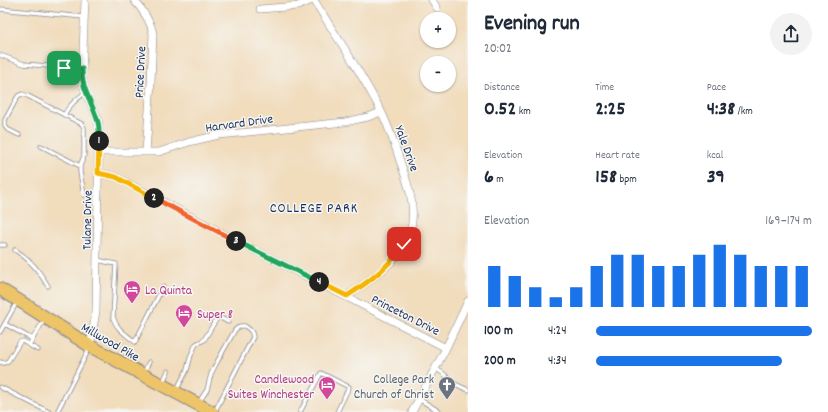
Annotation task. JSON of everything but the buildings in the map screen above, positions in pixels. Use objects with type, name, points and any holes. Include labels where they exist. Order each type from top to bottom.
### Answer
[{"type":"highway","name":"Millwood Pike","points":[[0,289],[90,346],[213,412]]},
{"type":"street","name":"Tulane Drive","points":[[85,0],[82,76],[86,92],[98,119],[100,152],[98,173],[96,312],[90,346]]},
{"type":"street","name":"Price Drive","points":[[134,0],[148,18],[153,33],[146,152]]},
{"type":"street","points":[[260,9],[298,6],[313,0]]},
{"type":"street","name":"Yale Drive","points":[[313,0],[356,66],[381,112],[397,152],[413,205],[412,224],[409,234],[398,254],[387,266],[362,287],[347,296]]},
{"type":"street","points":[[432,0],[437,8]]},
{"type":"street","name":"Harvard Drive","points":[[100,152],[159,152],[188,142],[219,135],[346,122],[368,117],[381,112]]},
{"type":"street","name":"Princeton Drive","points":[[98,173],[116,177],[446,348]]},
{"type":"street","points":[[412,412],[446,348],[465,317],[468,301]]},
{"type":"lane","points":[[0,9],[85,17]]},
{"type":"lane","points":[[0,55],[28,65],[82,69]]},
{"type":"lane","points":[[64,115],[73,102],[86,92]]},
{"type":"lane","points":[[19,135],[7,129],[4,123],[18,96],[22,94],[82,124],[84,128],[84,156],[80,166],[80,172],[84,195]]},
{"type":"lane","points":[[41,146],[80,166]]},
{"type":"lane","points":[[0,245],[5,245]]},
{"type":"lane","points":[[15,250],[28,258],[39,271],[48,286]]},
{"type":"lane","points":[[97,260],[116,264],[113,317],[114,323],[135,342],[163,287]]},
{"type":"lane","points":[[0,332],[18,300]]},
{"type":"lane","points":[[29,345],[45,317]]},
{"type":"lane","points":[[175,392],[187,370],[196,344],[204,340],[217,318],[219,317],[228,322]]},
{"type":"lane","points":[[5,324],[32,340]]},
{"type":"lane","points":[[198,404],[207,390],[211,374],[217,362],[235,330],[240,326],[245,326],[250,330],[253,337],[213,412]]},
{"type":"lane","points":[[0,362],[4,363],[8,361],[20,342],[23,341],[38,350]]},
{"type":"lane","points":[[57,412],[90,346]]},
{"type":"lane","points":[[142,375],[149,362]]},
{"type":"lane","points":[[435,368],[453,383],[468,390]]},
{"type":"lane","points":[[161,385],[168,371]]},
{"type":"lane","points":[[300,412],[321,373],[349,387],[337,412]]},
{"type":"lane","points":[[0,387],[49,412]]},
{"type":"lane","points":[[419,399],[440,412]]},
{"type":"place","name":"La Quinta","points":[[132,304]]},
{"type":"place","name":"Super 8","points":[[184,328]]},
{"type":"place","name":"Candlewood Suites Winchester","points":[[327,400]]},
{"type":"place","name":"College Park Church of Christ","points":[[447,400]]},
{"type":"district","name":"COLLEGE PARK","points":[[314,207]]},
{"type":"route","points":[[64,68],[82,69],[85,91],[98,119],[100,152],[98,173],[116,177],[239,242],[347,296],[362,287],[387,266],[398,254],[404,244]]}]
